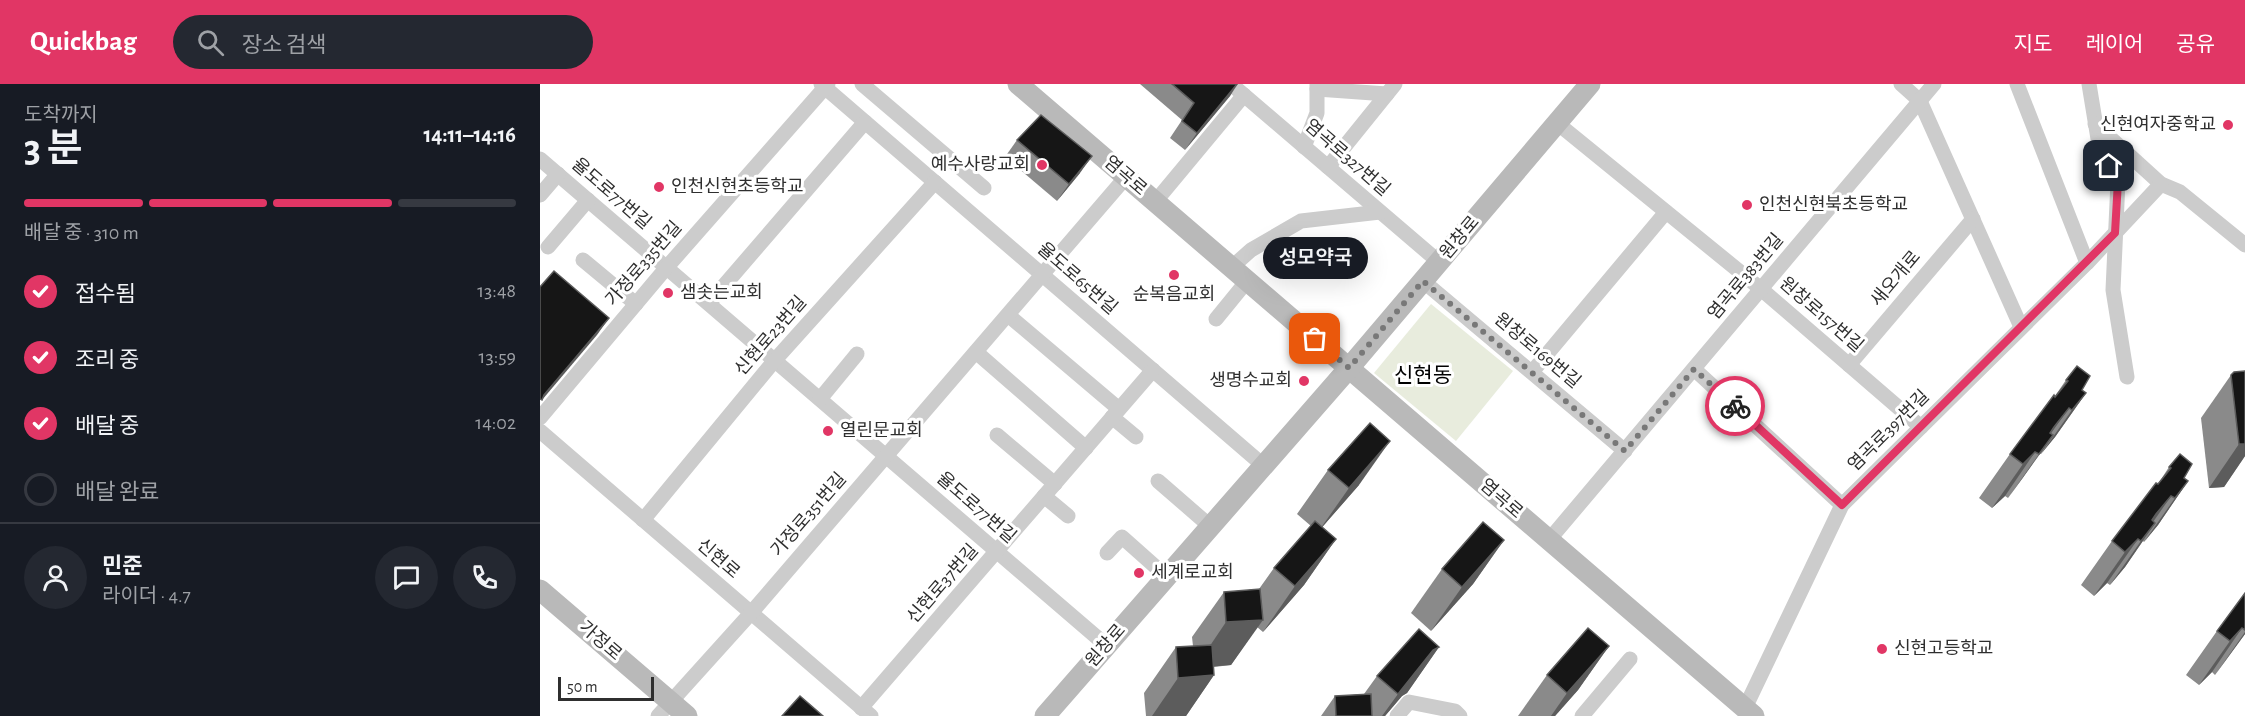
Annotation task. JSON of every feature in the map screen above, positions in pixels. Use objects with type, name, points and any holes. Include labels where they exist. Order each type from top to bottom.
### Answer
[{"type":"street","points":[[862,84],[984,188]]},
{"type":"street","name":"염곡로","points":[[1018,84],[1750,712]]},
{"type":"street","name":"염곡로327번길","points":[[1231,84],[1439,262]]},
{"type":"street","name":"원창로","points":[[1045,716],[1349,368],[1590,84]]},
{"type":"street","points":[[1901,84],[1920,101],[2021,327]]},
{"type":"street","name":"염곡로383번길","points":[[1549,540],[1934,84]]},
{"type":"street","points":[[2017,84],[2087,263]]},
{"type":"street","points":[[2089,84],[2100,151],[2118,181],[2113,290],[2127,377]]},
{"type":"street","name":"율도로65번길","points":[[825,85],[1264,466]]},
{"type":"street","name":"가정로335번길","points":[[540,418],[825,85]]},
{"type":"street","points":[[1304,147],[1317,113],[1317,86],[1391,89]]},
{"type":"street","points":[[1328,167],[1391,89]]},
{"type":"street","points":[[1155,202],[1244,95]]},
{"type":"street","points":[[709,303],[865,122]]},
{"type":"street","name":"원창로157번길","points":[[1557,123],[1761,289],[1921,427]]},
{"type":"street","points":[[2095,124],[2161,184],[2180,192],[2245,244]]},
{"type":"street","name":"율도로77번길","points":[[540,159],[1107,646]]},
{"type":"street","points":[[540,195],[558,174]]},
{"type":"street","name":"가정로351번길","points":[[664,709],[751,613],[1126,177]]},
{"type":"street","name":"신현로23번길","points":[[643,520],[774,360],[935,182]]},
{"type":"street","name":"염곡로397번길","points":[[1750,712],[1842,505],[2087,263],[2161,184]]},
{"type":"street","points":[[548,247],[588,200]]},
{"type":"street","points":[[1216,319],[1251,250],[1301,221],[1380,212]]},
{"type":"street","points":[[1532,372],[1666,212]]},
{"type":"street","name":"새오개로","points":[[1849,365],[1973,219]]},
{"type":"street","points":[[583,260],[636,304]]},
{"type":"street","name":"원창로169번길","points":[[1423,281],[1625,451]]},
{"type":"street","points":[[1008,315],[1116,413],[1136,437]]},
{"type":"street","points":[[976,352],[1086,448]]},
{"type":"street","points":[[820,399],[857,354]]},
{"type":"street","points":[[1694,369],[1842,505]]},
{"type":"street","name":"신현로37번길","points":[[866,712],[997,551],[1152,370]]},
{"type":"street","name":"신현로","points":[[540,431],[866,712]]},
{"type":"street","points":[[997,435],[1049,490],[1068,516]]},
{"type":"street","points":[[1158,481],[1211,526]]},
{"type":"street","points":[[1107,553],[1122,537],[1167,577]]},
{"type":"street","name":"가정로","points":[[540,590],[664,709],[687,716]]},
{"type":"street","points":[[1582,716],[1630,659]]},
{"type":"street","points":[[1397,716],[1409,702],[1455,711],[1460,716]]},
{"type":"shaded area","points":[[1431,304],[1513,371],[1456,441],[1374,373]]},
{"type":"building","points":[[1172,84],[1237,84],[1197,133],[1182,121],[1194,103]]},
{"type":"building","points":[[1041,115],[1092,156],[1069,184],[1017,140]]},
{"type":"building","points":[[554,271],[609,318],[542,400],[540,399],[540,287]]},
{"type":"building","points":[[2077,366],[2090,376],[2082,390],[2086,393],[2072,410],[2069,408],[2054,427],[2050,433],[2053,435],[2039,454],[2035,452],[2023,464],[2010,454],[2054,395],[2055,397],[2068,381],[2066,380]]},
{"type":"building","points":[[2245,371],[2245,444],[2239,444],[2231,375],[2234,372]]},
{"type":"building","points":[[1370,423],[1390,441],[1349,488],[1328,470]]},
{"type":"building","points":[[2180,454],[2192,464],[2184,478],[2188,481],[2175,498],[2171,496],[2156,514],[2152,520],[2155,523],[2141,541],[2138,539],[2125,552],[2112,541]]},
{"type":"building","points":[[1315,521],[1336,539],[1295,586],[1274,568]]},
{"type":"building","points":[[1483,522],[1504,540],[1462,587],[1442,569]]},
{"type":"building","points":[[1260,589],[1263,620],[1226,622],[1224,592]]},
{"type":"building","points":[[2245,593],[2245,630],[2242,628],[2230,641],[2217,631]]},
{"type":"building","points":[[1588,628],[1609,646],[1567,693],[1547,675]]},
{"type":"building","points":[[1419,629],[1439,647],[1433,650],[1398,694],[1377,676]]},
{"type":"building","points":[[1212,645],[1214,675],[1178,678],[1176,647]]},
{"type":"building","points":[[1371,694],[1372,716],[1336,716],[1335,696]]},
{"type":"building","points":[[800,696],[823,716],[782,716]]},
{"type":"way so far","points":[[1315,339],[1349,368],[1423,281],[1625,451],[1694,369],[1735,406]]},
{"type":"place","name":"신현여자중학교","points":[[2228,125]]},
{"type":"place","name":"예수사랑교회","points":[[1042,165]]},
{"type":"place","name":"인천신현초등학교","points":[[659,187]]},
{"type":"place","name":"인천신현북초등학교","points":[[1747,205]]},
{"type":"place","name":"순복음교회","points":[[1174,275]]},
{"type":"place","name":"샘솟는교회","points":[[668,293]]},
{"type":"place","name":"성모약국","points":[[1315,339]]},
{"type":"place","name":"생명수교회","points":[[1304,381]]},
{"type":"place","name":"열린문교회","points":[[828,431]]},
{"type":"place","name":"세계로교회","points":[[1139,573]]},
{"type":"place","name":"신현고등학교","points":[[1882,649]]},
{"type":"district","name":"신현동","points":[[1423,375]]},
{"type":"route","points":[[1735,406],[1842,505],[2115,233],[2118,181],[2109,166]]}]
